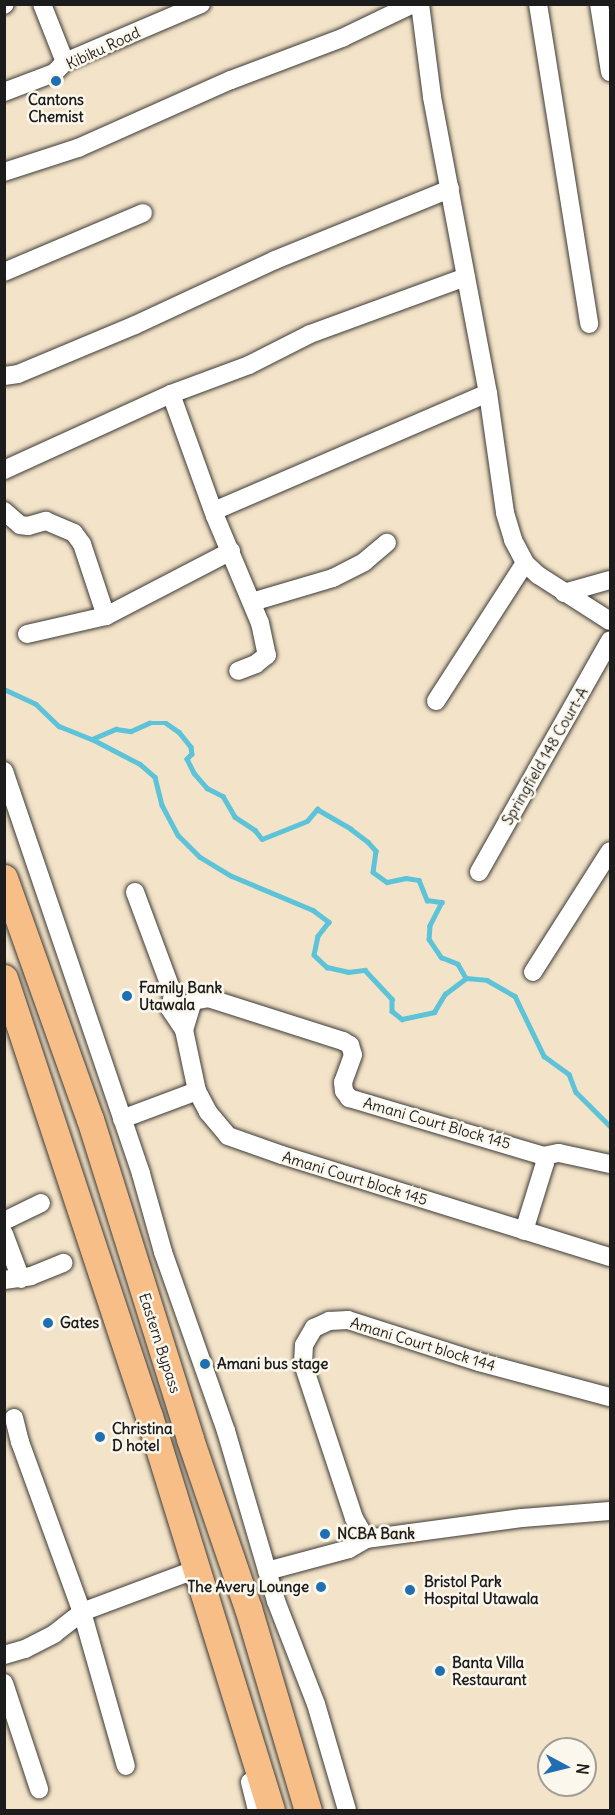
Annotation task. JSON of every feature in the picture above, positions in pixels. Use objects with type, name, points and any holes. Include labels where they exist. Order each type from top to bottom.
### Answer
[{"type":"main road","name":"Eastern Bypass","points":[[4,878],[87,1108],[190,1439],[248,1608],[308,1810]]},
{"type":"main road","points":[[4,978],[191,1571],[271,1810]]},
{"type":"street","points":[[42,4],[65,63]]},
{"type":"street","name":"Kibiku Road","points":[[4,92],[54,73],[65,63],[201,4]]},
{"type":"street","points":[[4,172],[78,148],[231,80],[342,38],[413,4]]},
{"type":"street","points":[[420,4],[432,97],[488,393],[505,513],[513,540],[525,563],[564,593],[610,621]]},
{"type":"street","points":[[538,4],[589,324]]},
{"type":"street","points":[[599,4],[610,72]]},
{"type":"street","points":[[4,376],[18,374],[125,330],[275,260],[450,189]]},
{"type":"street","points":[[4,272],[143,213]]},
{"type":"street","points":[[4,470],[171,394],[249,365],[310,334],[466,277]]},
{"type":"street","points":[[213,511],[488,393]]},
{"type":"street","points":[[171,394],[213,511],[261,623],[267,655],[256,664],[238,671]]},
{"type":"street","points":[[4,511],[20,525],[28,526],[46,521],[74,533],[82,544],[106,616]]},
{"type":"street","points":[[252,602],[333,578],[364,562],[387,543]]},
{"type":"street","points":[[27,634],[106,616],[231,550]]},
{"type":"street","points":[[436,701],[525,563]]},
{"type":"street","points":[[564,593],[610,580]]},
{"type":"street","name":"Springfield 148 Court-A","points":[[479,872],[610,640]]},
{"type":"street","points":[[4,771],[122,1119],[163,1252],[226,1431],[276,1601],[316,1704],[347,1810]]},
{"type":"street","points":[[533,972],[610,851]]},
{"type":"street","points":[[122,1119],[197,1091],[184,1030],[170,1010],[173,994],[135,892]]},
{"type":"street","name":"Amani Court Block 145","points":[[184,1030],[194,1001],[208,998],[343,1041],[350,1045],[353,1055],[343,1082],[344,1091],[349,1098],[543,1156]]},
{"type":"street","name":"Amani Court block 145","points":[[197,1091],[208,1112],[228,1136],[610,1257]]},
{"type":"street","points":[[524,1231],[545,1163],[543,1156],[559,1154],[610,1164]]},
{"type":"street","points":[[4,1221],[41,1203]]},
{"type":"street","points":[[4,1234],[13,1279],[63,1263]]},
{"type":"street","points":[[101,1315],[191,1571],[245,1759],[257,1810]]},
{"type":"street","name":"Amani Court block 144","points":[[366,1539],[354,1518],[303,1364],[304,1345],[314,1328],[329,1321],[348,1320],[479,1362],[610,1397]]},
{"type":"street","points":[[14,1418],[20,1442],[82,1612],[126,1766]]},
{"type":"street","points":[[267,1571],[349,1549],[366,1539],[522,1518],[610,1512]]},
{"type":"street","points":[[4,1654],[25,1649],[54,1634],[82,1612],[191,1571]]},
{"type":"street","points":[[248,1608],[276,1601]]},
{"type":"street","points":[[4,1683],[39,1789]]},
{"type":"waterway","points":[[4,689],[36,704],[59,726],[92,739],[140,764],[155,777],[162,805],[178,835],[200,857],[232,876],[313,910],[329,922],[318,936],[314,955],[327,967],[348,972],[365,970],[392,999],[392,1011],[402,1019],[434,1012],[445,994],[466,978],[487,980],[515,996],[544,1056],[569,1074],[576,1092],[610,1126]]},
{"type":"waterway","points":[[92,739],[116,729],[131,731],[149,723],[166,723],[179,732],[191,747],[192,754],[187,759],[194,773],[207,788],[223,796],[235,817],[255,830],[262,839],[307,821],[317,809],[351,829],[376,851],[373,872],[387,882],[406,878],[419,880],[427,900],[442,902],[430,926],[429,939],[441,957],[458,964],[466,978]]},
{"type":"place","name":"Cantons Chemist","points":[[56,81]]},
{"type":"place","name":"Family Bank Utawala","points":[[127,996]]},
{"type":"place","name":"Gates","points":[[48,1323]]},
{"type":"place","name":"Amani bus stage","points":[[205,1364]]},
{"type":"place","name":"Christina D hotel","points":[[100,1437]]},
{"type":"place","name":"NCBA Bank","points":[[325,1534]]},
{"type":"place","name":"The Avery Lounge","points":[[321,1587]]},
{"type":"place","name":"Bristol Park Hospital Utawala","points":[[410,1590]]},
{"type":"place","name":"Banta Villa Restaurant","points":[[440,1671]]}]
